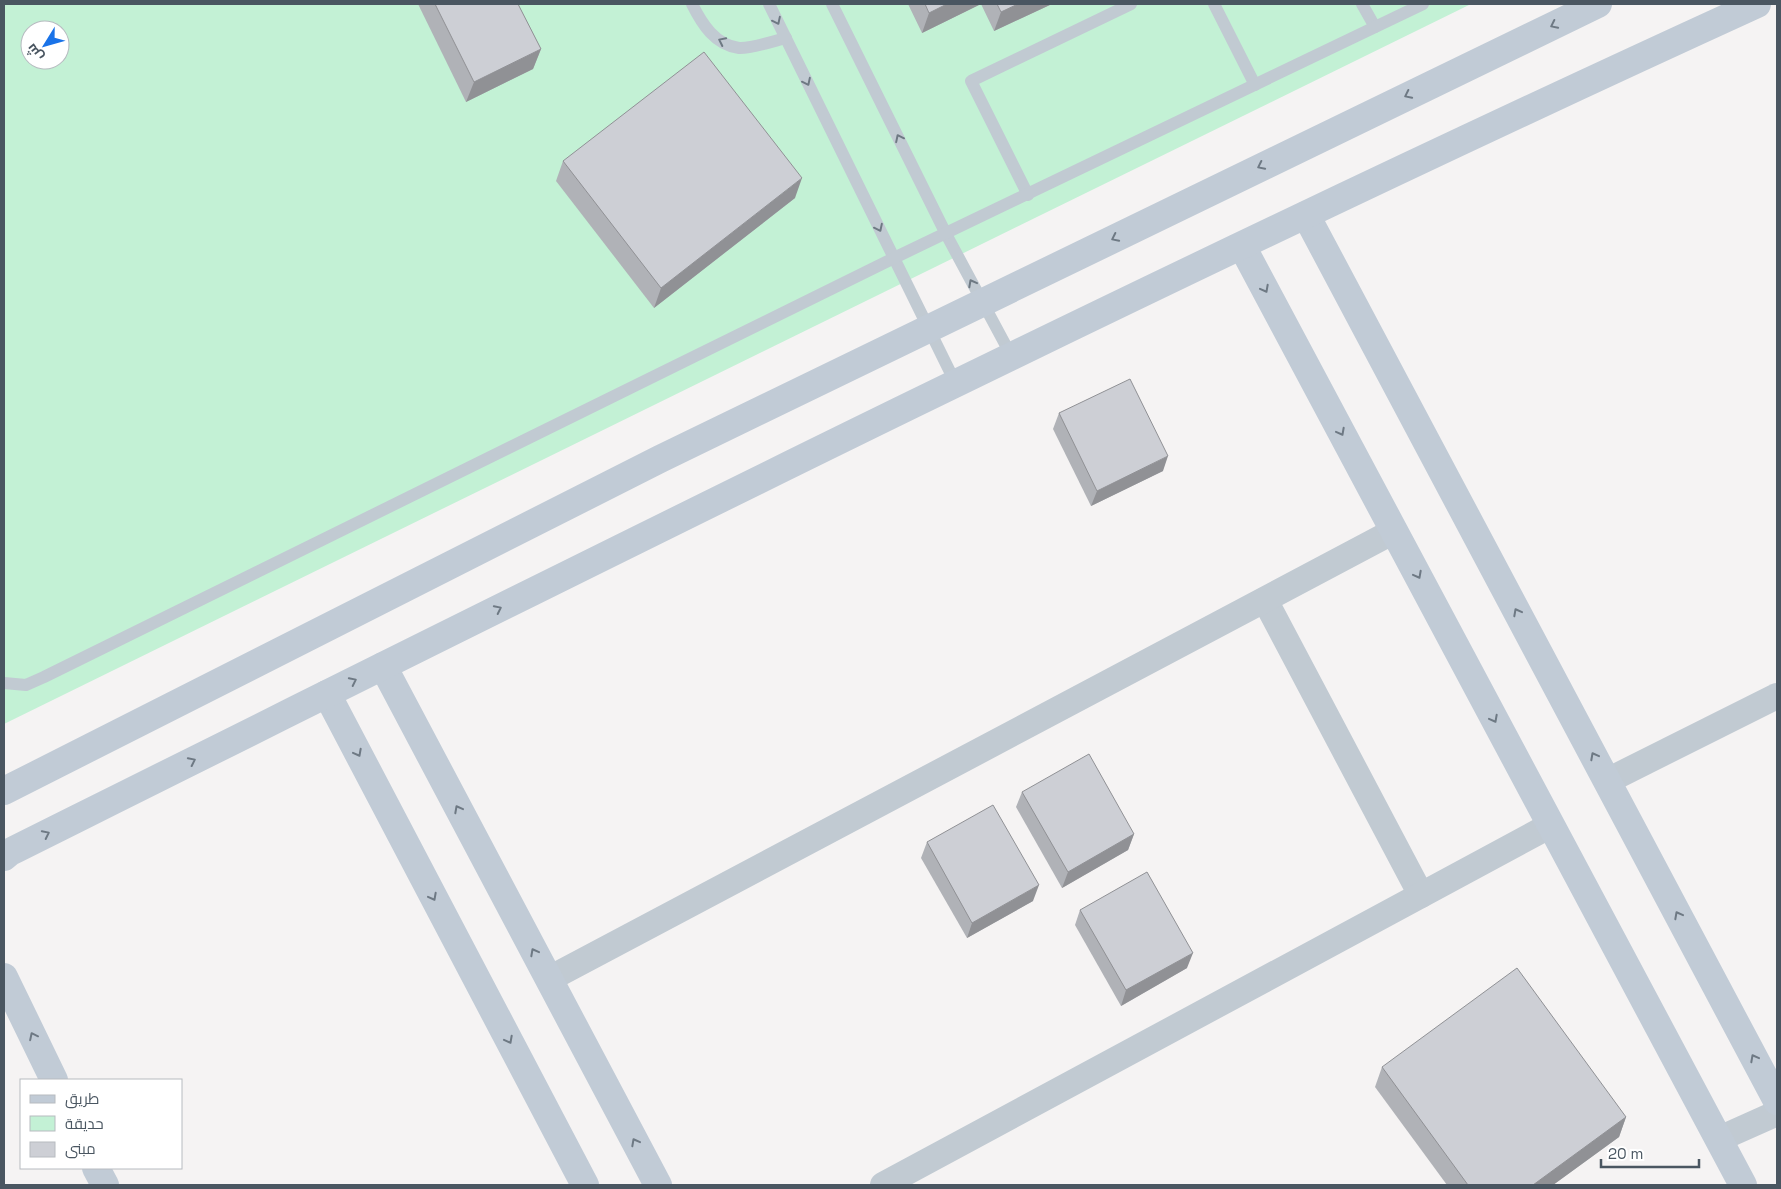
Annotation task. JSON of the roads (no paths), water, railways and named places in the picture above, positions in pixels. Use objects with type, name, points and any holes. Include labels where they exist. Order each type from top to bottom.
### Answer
[{"type":"main road","points":[[4,791],[660,459],[1598,4]]},
{"type":"main road","points":[[4,857],[10,852],[716,500],[1491,125],[1756,4]]},
{"type":"main road","points":[[1306,215],[1777,1101]]},
{"type":"main road","points":[[1242,246],[1743,1185]]},
{"type":"main road","points":[[383,666],[658,1185]]},
{"type":"main road","points":[[327,694],[585,1185]]},
{"type":"main road","points":[[4,977],[54,1079]]},
{"type":"main road","points":[[97,1169],[105,1185]]},
{"type":"street","points":[[549,979],[1394,531]]},
{"type":"street","points":[[1264,600],[1421,895]]},
{"type":"street","points":[[1607,781],[1777,696]]},
{"type":"street","points":[[883,1185],[1551,825]]},
{"type":"street","points":[[1718,1139],[1777,1113]]},
{"type":"lane","points":[[692,4],[702,23],[717,40],[725,43],[740,48],[786,38]]},
{"type":"lane","points":[[769,4],[956,384]]},
{"type":"lane","points":[[832,4],[946,234],[1012,357]]},
{"type":"lane","points":[[1028,195],[971,81],[1131,4]]},
{"type":"lane","points":[[1214,4],[1255,85]]},
{"type":"lane","points":[[1362,4],[1375,27]]},
{"type":"lane","points":[[4,683],[26,685],[44,677],[894,258],[1423,4]]}]
